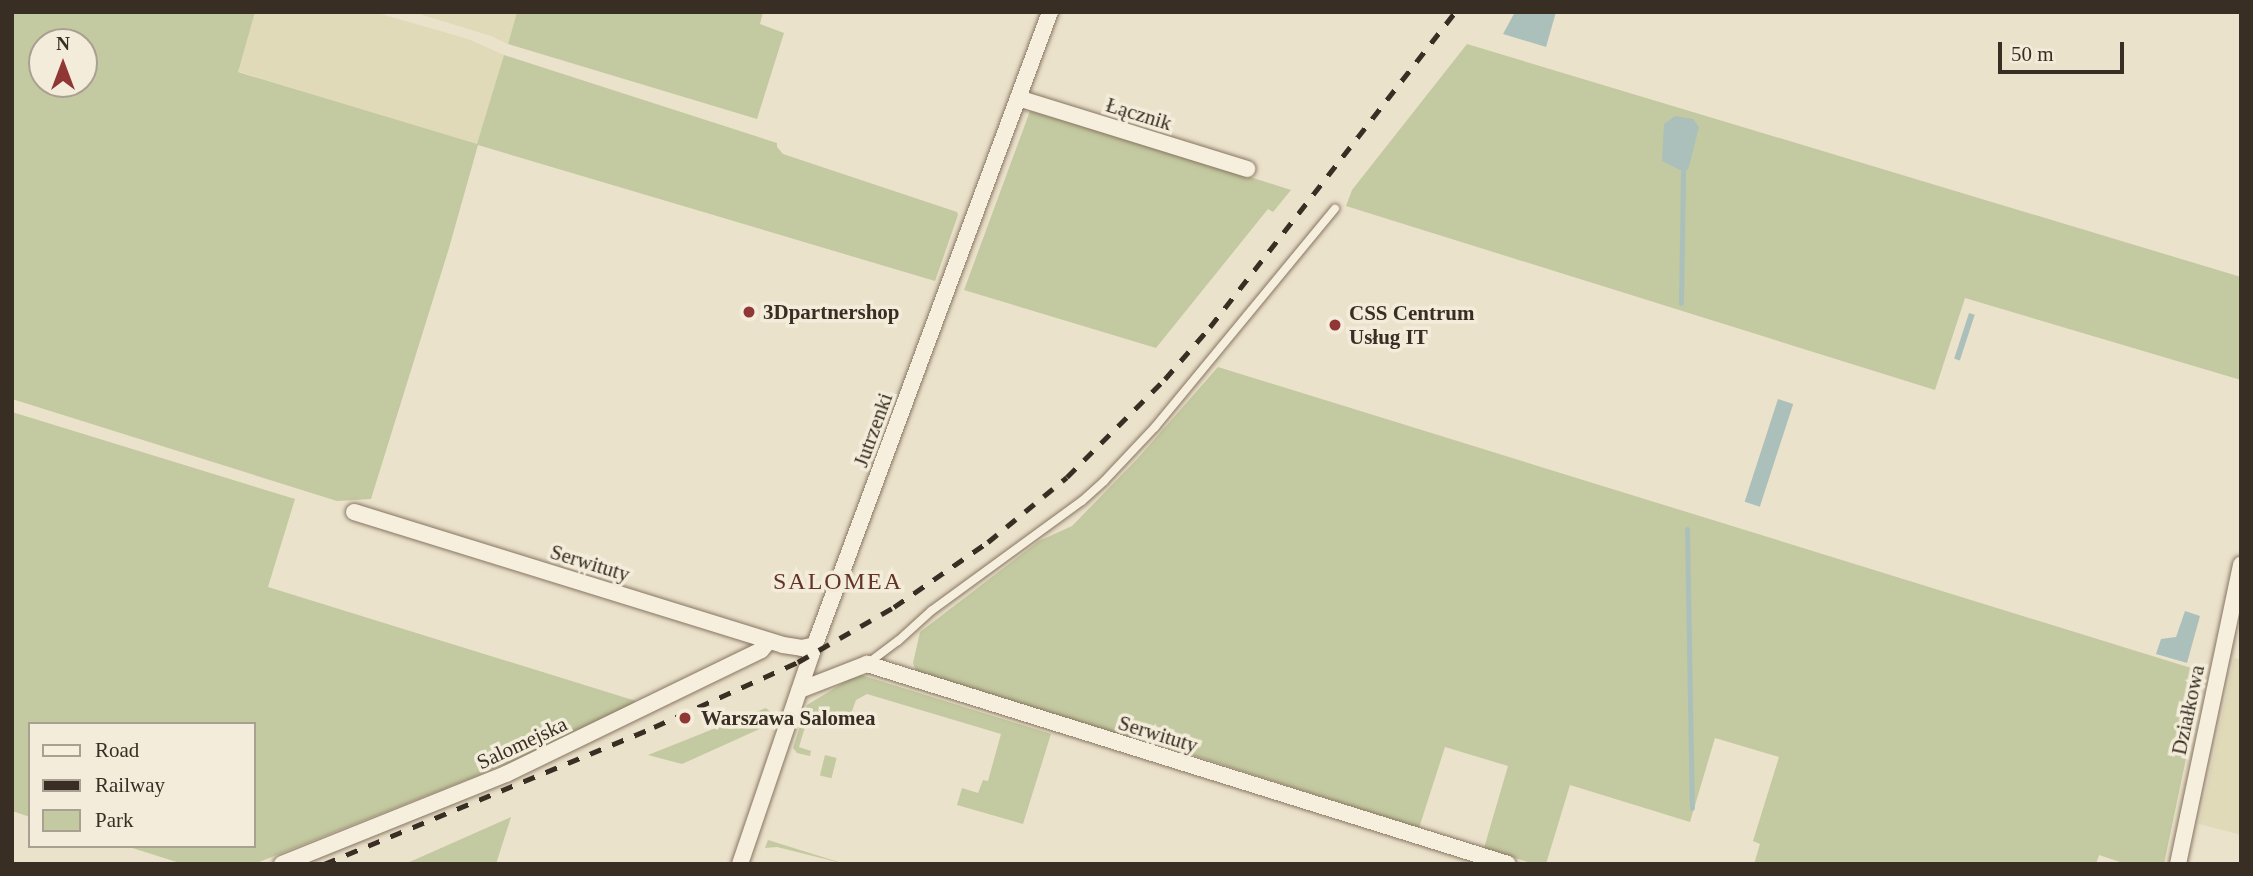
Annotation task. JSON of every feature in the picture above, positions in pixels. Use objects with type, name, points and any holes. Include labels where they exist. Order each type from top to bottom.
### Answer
[{"type":"street","name":"Jutrzenki","points":[[740,864],[815,645],[1050,12]]},
{"type":"street","name":"Łącznik","points":[[1018,98],[1247,169]]},
{"type":"street","name":"Serwituty","points":[[354,512],[769,641],[802,648],[815,645]]},
{"type":"street","name":"Działkowa","points":[[2178,864],[2241,565]]},
{"type":"street","name":"Salomejska","points":[[282,864],[506,775],[761,650],[769,641]]},
{"type":"street","name":"Serwituty","points":[[867,664],[1507,864]]},
{"type":"street","points":[[800,690],[831,675],[867,664]]},
{"type":"lane","points":[[867,664],[931,611],[1082,501],[1104,481],[1155,427],[1335,209]]},
{"type":"shaded area","points":[[255,12],[374,12],[468,39],[504,55],[478,145],[237,71]]},
{"type":"shaded area","points":[[413,12],[517,12],[508,44],[491,36]]},
{"type":"shaded area","points":[[2234,658],[2241,660],[2241,835],[2199,824]]},
{"type":"green space","points":[[12,12],[255,12],[238,72],[477,144],[504,55],[777,143],[783,154],[957,212],[935,281],[478,145],[371,499],[337,501],[12,399]]},
{"type":"green space","points":[[517,12],[763,12],[760,24],[784,33],[757,119],[508,44]]},
{"type":"green space","points":[[1467,44],[2241,277],[2241,380],[1965,298],[1935,390],[1346,206],[1352,190]]},
{"type":"green space","points":[[1030,111],[1291,190],[1273,212],[1268,209],[1156,348],[964,290]]},
{"type":"green space","points":[[1218,367],[2204,672],[2164,864],[2126,864],[2099,855],[2096,864],[1754,864],[1760,844],[1753,841],[1779,757],[1715,738],[1690,822],[1570,785],[1546,864],[1534,864],[1484,848],[1508,766],[1445,747],[1419,828],[1189,754],[1001,702],[917,673],[913,663],[920,632],[1039,541],[1072,526],[1138,458]]},
{"type":"green space","points":[[12,412],[295,499],[268,587],[636,701],[619,714],[554,745],[254,864],[183,864],[132,848],[256,848],[256,722],[28,722],[28,816],[12,811]]},
{"type":"green space","points":[[858,674],[1051,734],[1023,824],[957,805],[962,788],[978,793],[983,780],[988,781],[1001,734],[867,694],[856,700],[848,722],[809,714],[799,747],[811,751],[810,756],[797,753],[793,748],[807,705]]},
{"type":"green space","points":[[766,708],[774,715],[773,723],[682,764],[648,755]]},
{"type":"green space","points":[[825,755],[837,758],[832,778],[820,775]]},
{"type":"green space","points":[[511,817],[496,864],[405,864]]},
{"type":"green space","points":[[768,840],[845,864],[777,847],[765,848]]},
{"type":"water","points":[[1515,12],[1556,12],[1546,47],[1503,34]]},
{"type":"water","points":[[1675,116],[1693,119],[1699,127],[1688,170],[1680,170],[1662,161],[1664,124]]},
{"type":"water","points":[[1969,313],[1975,315],[1960,361],[1954,359]]},
{"type":"water","points":[[1778,399],[1793,404],[1760,507],[1745,502]]},
{"type":"water","points":[[2185,611],[2200,616],[2187,663],[2156,654],[2161,639],[2176,637]]},
{"type":"waterway","points":[[1681,303],[1683,170]]},
{"type":"waterway","points":[[1687,529],[1692,808]]},
{"type":"railway","points":[[324,864],[654,727],[798,662],[894,607],[988,542],[1067,477],[1165,379],[1210,327],[1455,12]]},
{"type":"place","name":"3Dpartnershop","points":[[749,312]]},
{"type":"place","name":"CSS Centrum Usług IT","points":[[1335,325]]},
{"type":"place","name":"Warszawa Salomea","points":[[685,718]]},
{"type":"district","name":"SALOMEA","points":[[838,582]]}]
